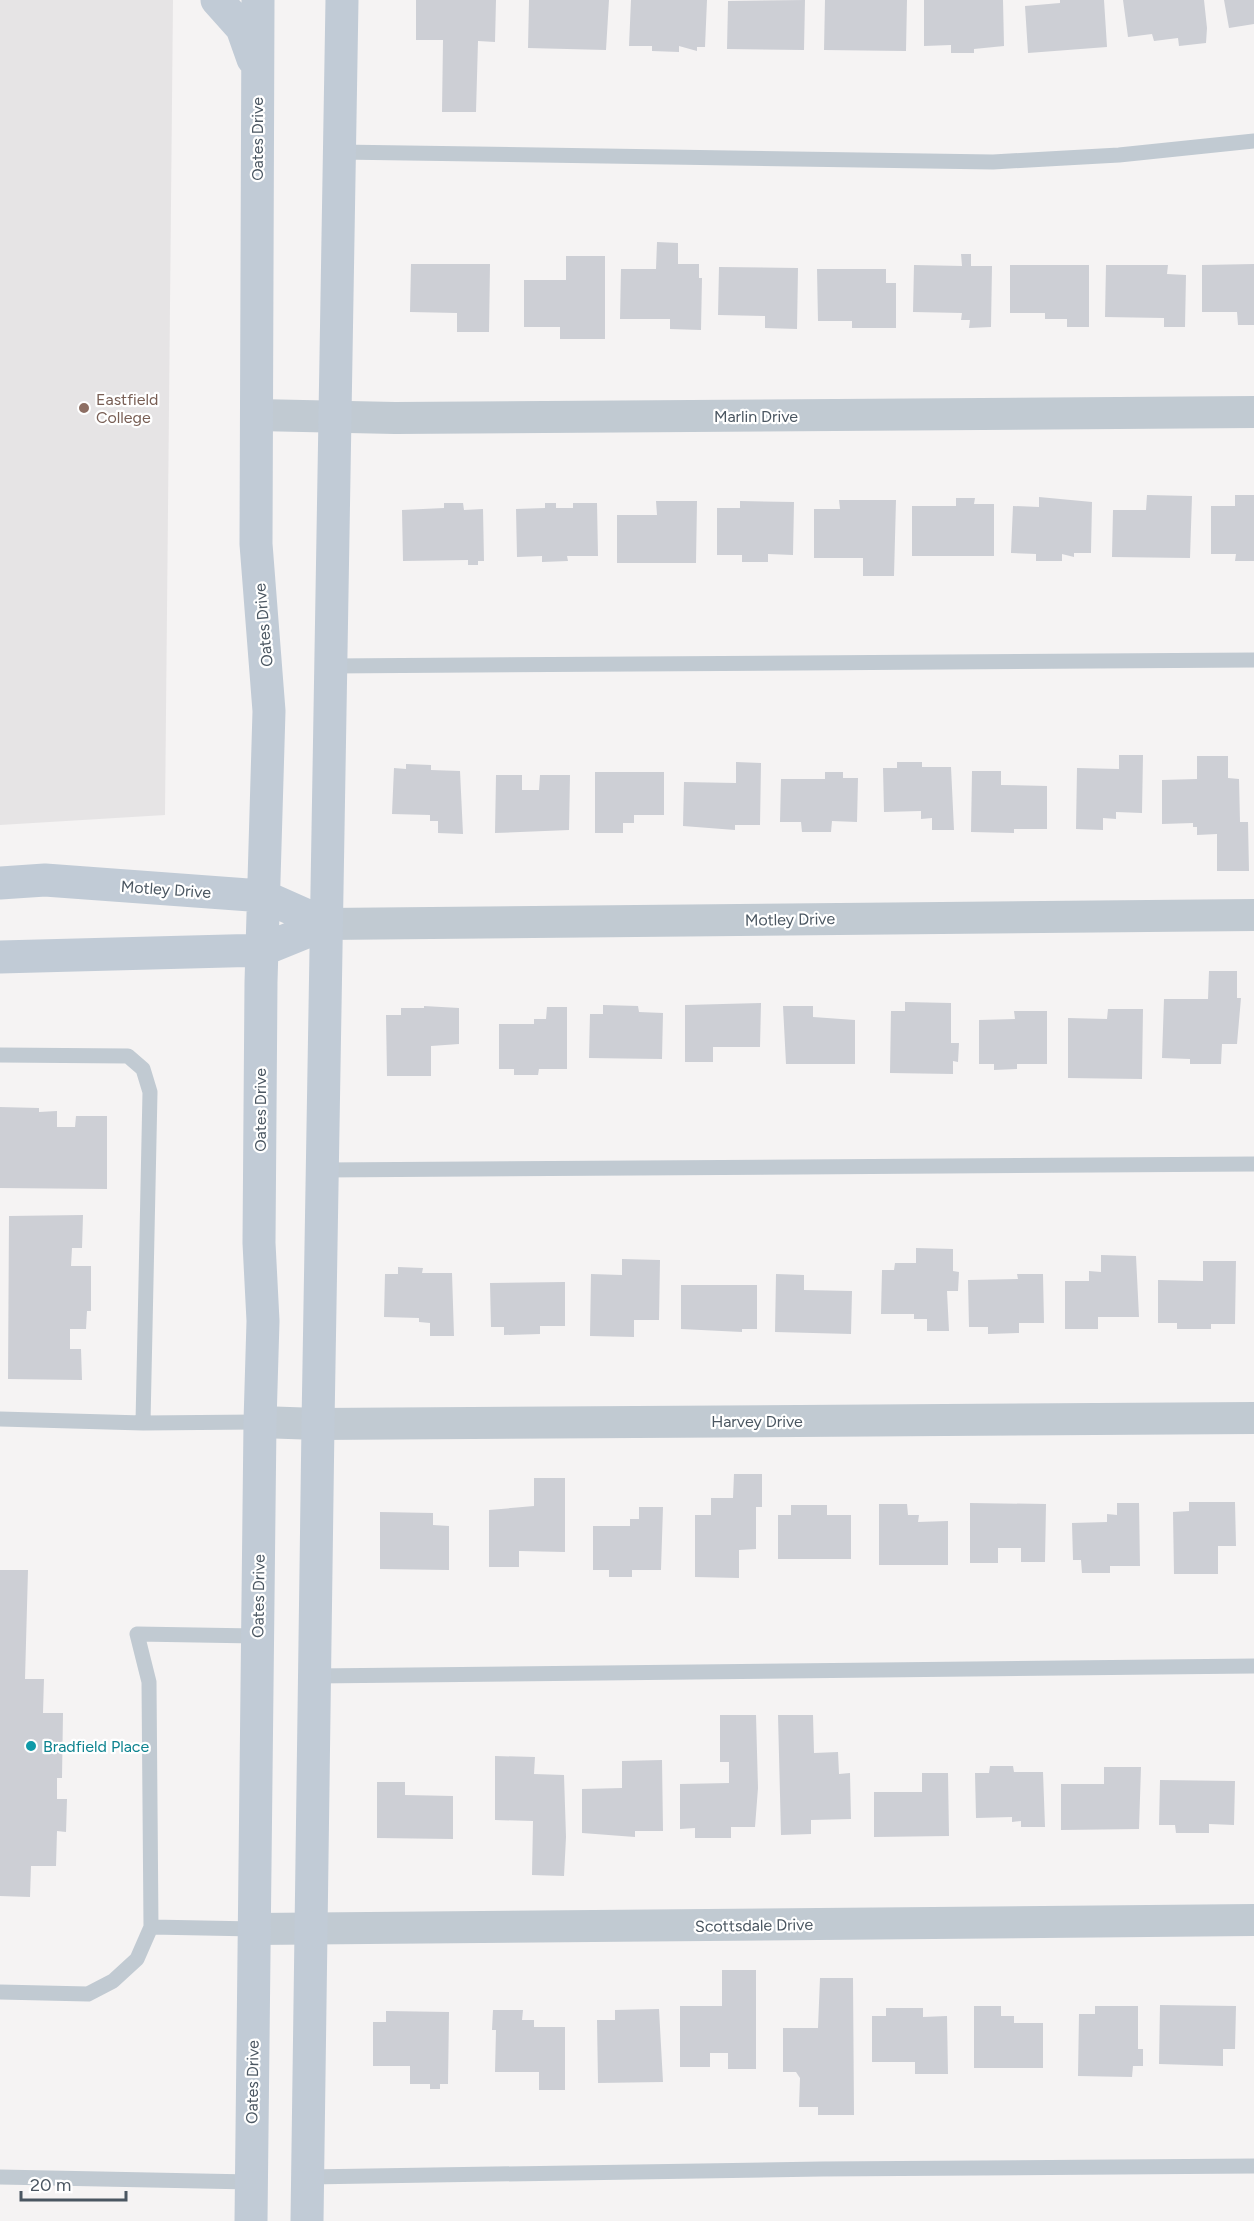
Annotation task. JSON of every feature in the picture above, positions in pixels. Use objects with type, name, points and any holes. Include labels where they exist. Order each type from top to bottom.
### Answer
[{"type":"main road","points":[[217,0],[242,28],[257,72]]},
{"type":"main road","name":"Oates Drive","points":[[251,2221],[263,1321],[259,1243],[262,950],[269,711],[256,544],[258,0]]},
{"type":"main road","points":[[307,2221],[342,0]]},
{"type":"main road","name":"Motley Drive","points":[[0,883],[45,880],[263,896],[326,924]]},
{"type":"main road","name":"Motley Drive","points":[[0,957],[262,950],[326,924]]},
{"type":"street","name":"Marlin Drive","points":[[257,414],[406,418],[1254,412]]},
{"type":"street","name":"Motley Drive","points":[[326,924],[1254,915]]},
{"type":"street","name":"Harvey Drive","points":[[260,1422],[318,1424],[1254,1418]]},
{"type":"street","name":"Scottsdale Drive","points":[[255,1929],[1254,1920]]},
{"type":"lane","points":[[339,152],[993,162],[1119,155],[1254,141]]},
{"type":"lane","points":[[330,666],[1254,660]]},
{"type":"lane","points":[[0,1055],[128,1056],[143,1069],[150,1092],[143,1423]]},
{"type":"lane","points":[[323,1170],[1254,1164]]},
{"type":"lane","points":[[0,1419],[143,1423],[260,1422]]},
{"type":"lane","points":[[0,1992],[88,1994],[113,1981],[137,1959],[151,1927],[149,1682],[137,1634],[258,1636]]},
{"type":"lane","points":[[314,1676],[1254,1666]]},
{"type":"lane","points":[[151,1927],[255,1929]]},
{"type":"lane","points":[[308,2177],[834,2169],[1254,2166]]},
{"type":"lane","points":[[0,2177],[251,2182]]},
{"type":"shaded area","name":"Eastfield College","points":[[0,0],[173,0],[165,815],[0,825]]},
{"type":"building","points":[[416,0],[496,0],[495,42],[478,41],[476,112],[442,112],[443,40],[416,40]]},
{"type":"building","points":[[529,0],[609,0],[606,50],[528,48]]},
{"type":"building","points":[[631,0],[707,0],[705,47],[697,47],[697,51],[679,46],[679,52],[652,51],[652,46],[629,46]]},
{"type":"building","points":[[805,0],[804,50],[727,49],[728,1]]},
{"type":"building","points":[[825,0],[907,0],[906,51],[824,50]]},
{"type":"building","points":[[924,0],[1003,0],[1004,46],[974,49],[974,53],[951,53],[951,45],[924,46]]},
{"type":"building","points":[[1060,0],[1104,0],[1107,47],[1028,53],[1025,6],[1060,3]]},
{"type":"building","points":[[1123,0],[1204,0],[1206,43],[1179,46],[1178,38],[1154,41],[1152,34],[1128,37]]},
{"type":"building","points":[[1224,0],[1254,0],[1254,24],[1229,28]]},
{"type":"building","points":[[657,242],[678,243],[678,264],[699,264],[699,278],[702,278],[701,330],[670,329],[670,319],[620,319],[621,269],[656,269]]},
{"type":"building","points":[[961,254],[971,254],[971,266],[992,266],[991,327],[969,328],[970,320],[961,320],[962,313],[913,312],[914,265],[962,266]]},
{"type":"building","points":[[566,256],[605,256],[605,339],[560,339],[560,327],[524,327],[524,280],[566,280]]},
{"type":"building","points":[[411,264],[490,264],[489,332],[457,332],[457,313],[410,312]]},
{"type":"building","points":[[1254,264],[1254,325],[1238,325],[1237,312],[1202,312],[1202,265]]},
{"type":"building","points":[[1010,265],[1089,265],[1089,327],[1067,327],[1067,319],[1045,319],[1045,313],[1010,313]]},
{"type":"building","points":[[1106,265],[1168,265],[1167,274],[1186,275],[1185,327],[1164,327],[1164,318],[1105,317]]},
{"type":"building","points":[[719,267],[798,268],[797,329],[765,328],[765,316],[718,315]]},
{"type":"building","points":[[817,269],[886,269],[886,283],[896,283],[896,328],[852,328],[852,321],[818,321]]},
{"type":"building","points":[[1147,495],[1192,496],[1190,558],[1112,557],[1113,510],[1146,510]]},
{"type":"building","points":[[1235,495],[1254,495],[1254,561],[1235,561],[1236,554],[1211,554],[1211,506],[1235,506]]},
{"type":"building","points":[[1039,497],[1092,502],[1091,553],[1074,553],[1074,557],[1062,554],[1062,561],[1036,561],[1036,554],[1011,553],[1013,506],[1039,507]]},
{"type":"building","points":[[956,498],[975,498],[974,504],[994,504],[994,556],[912,556],[912,506],[956,506]]},
{"type":"building","points":[[839,500],[896,500],[894,576],[863,576],[863,558],[814,558],[814,509],[840,509]]},
{"type":"building","points":[[656,501],[697,501],[696,563],[617,563],[617,515],[657,515]]},
{"type":"building","points":[[740,501],[794,502],[793,555],[768,554],[768,562],[742,562],[742,555],[717,555],[717,508],[740,508]]},
{"type":"building","points":[[444,503],[463,503],[464,510],[483,509],[484,561],[478,561],[478,565],[468,565],[468,560],[403,561],[402,510],[444,508]]},
{"type":"building","points":[[545,503],[556,503],[556,508],[573,508],[573,503],[597,503],[598,556],[567,556],[568,561],[542,562],[542,556],[517,557],[516,509],[545,508]]},
{"type":"building","points":[[1119,755],[1143,755],[1142,813],[1116,812],[1116,819],[1103,818],[1103,830],[1076,829],[1077,768],[1119,769]]},
{"type":"building","points":[[1197,756],[1228,756],[1228,778],[1239,779],[1240,822],[1248,822],[1249,871],[1217,871],[1217,834],[1197,835],[1197,827],[1193,827],[1193,823],[1162,824],[1162,780],[1197,779]]},
{"type":"building","points":[[736,762],[761,763],[760,825],[735,825],[735,830],[683,826],[684,782],[736,783]]},
{"type":"building","points":[[897,762],[922,762],[922,767],[951,767],[954,830],[932,830],[932,818],[921,819],[921,811],[884,812],[883,768],[897,768]]},
{"type":"building","points":[[406,764],[431,765],[431,770],[460,771],[463,834],[438,833],[438,821],[430,821],[430,815],[392,814],[394,768],[406,769]]},
{"type":"building","points":[[972,771],[1001,771],[1001,785],[1047,786],[1047,829],[1014,829],[1014,833],[971,832]]},
{"type":"building","points":[[595,772],[664,772],[664,815],[634,815],[634,823],[623,823],[623,833],[595,833]]},
{"type":"building","points":[[825,772],[843,772],[843,778],[858,778],[857,822],[832,821],[831,832],[802,832],[801,822],[780,822],[781,779],[825,779]]},
{"type":"building","points":[[496,775],[522,775],[522,790],[539,790],[540,775],[570,775],[569,830],[495,833]]},
{"type":"building","points":[[1209,971],[1237,971],[1237,998],[1241,998],[1237,1044],[1222,1044],[1221,1064],[1190,1064],[1190,1059],[1162,1058],[1164,999],[1208,999]]},
{"type":"building","points":[[905,1002],[951,1003],[951,1043],[959,1043],[958,1062],[953,1061],[953,1074],[890,1073],[891,1011],[905,1011]]},
{"type":"building","points":[[761,1003],[760,1047],[713,1047],[713,1062],[685,1062],[685,1005]]},
{"type":"building","points":[[603,1005],[638,1006],[639,1012],[663,1013],[662,1059],[589,1058],[590,1014],[603,1014]]},
{"type":"building","points":[[424,1006],[459,1008],[459,1044],[431,1046],[431,1076],[387,1076],[386,1015],[401,1015],[401,1008],[424,1008]]},
{"type":"building","points":[[783,1006],[813,1006],[813,1017],[855,1020],[855,1064],[786,1064]]},
{"type":"building","points":[[547,1007],[567,1007],[567,1069],[539,1069],[538,1075],[514,1075],[514,1069],[499,1069],[499,1024],[534,1024],[534,1019],[546,1019]]},
{"type":"building","points":[[1108,1009],[1143,1009],[1142,1079],[1068,1078],[1068,1018],[1107,1019]]},
{"type":"building","points":[[1014,1011],[1047,1011],[1047,1064],[1017,1064],[1017,1069],[994,1070],[994,1064],[979,1064],[979,1020],[1015,1019]]},
{"type":"building","points":[[0,1107],[39,1108],[39,1112],[57,1111],[57,1127],[75,1127],[76,1116],[107,1116],[107,1189],[0,1188]]},
{"type":"building","points":[[83,1215],[82,1248],[72,1248],[71,1266],[91,1266],[91,1311],[87,1311],[86,1329],[70,1329],[70,1349],[81,1349],[82,1380],[8,1379],[9,1216]]},
{"type":"building","points":[[916,1248],[953,1249],[953,1271],[959,1272],[958,1291],[947,1291],[949,1331],[927,1331],[927,1319],[914,1319],[914,1314],[881,1314],[882,1270],[894,1270],[895,1263],[916,1263]]},
{"type":"building","points":[[1101,1255],[1136,1256],[1139,1317],[1098,1317],[1098,1329],[1065,1329],[1065,1281],[1089,1281],[1089,1271],[1101,1272]]},
{"type":"building","points":[[622,1259],[660,1260],[659,1320],[634,1320],[634,1337],[590,1336],[591,1274],[622,1275]]},
{"type":"building","points":[[1203,1261],[1236,1261],[1235,1324],[1211,1324],[1211,1329],[1177,1329],[1177,1323],[1158,1323],[1158,1280],[1203,1281]]},
{"type":"building","points":[[398,1267],[423,1268],[422,1273],[452,1273],[454,1336],[430,1336],[430,1323],[419,1322],[419,1318],[384,1317],[385,1274],[398,1274]]},
{"type":"building","points":[[776,1274],[804,1275],[804,1290],[852,1291],[851,1334],[775,1332]]},
{"type":"building","points":[[1017,1274],[1043,1274],[1044,1323],[1019,1323],[1019,1333],[988,1334],[988,1327],[969,1327],[968,1280],[1018,1279]]},
{"type":"building","points":[[565,1282],[565,1326],[540,1326],[540,1334],[504,1335],[504,1327],[491,1327],[490,1283]]},
{"type":"building","points":[[681,1285],[757,1285],[757,1329],[742,1329],[742,1332],[681,1329]]},
{"type":"building","points":[[734,1474],[762,1474],[762,1507],[756,1507],[756,1549],[739,1550],[739,1578],[695,1577],[695,1515],[711,1515],[711,1498],[733,1498]]},
{"type":"building","points":[[534,1478],[565,1478],[565,1552],[519,1551],[519,1567],[489,1567],[489,1510],[534,1506]]},
{"type":"building","points":[[1189,1502],[1235,1502],[1236,1546],[1218,1546],[1218,1574],[1174,1574],[1173,1512],[1189,1511]]},
{"type":"building","points":[[970,1503],[1046,1504],[1045,1562],[1021,1562],[1021,1548],[998,1548],[998,1563],[970,1563]]},
{"type":"building","points":[[1117,1503],[1139,1503],[1140,1566],[1110,1566],[1110,1573],[1082,1573],[1081,1560],[1073,1560],[1072,1523],[1107,1522],[1107,1514],[1117,1515]]},
{"type":"building","points":[[879,1504],[907,1504],[908,1515],[919,1515],[918,1522],[948,1521],[948,1565],[879,1565]]},
{"type":"building","points":[[791,1505],[827,1505],[827,1515],[851,1515],[851,1559],[778,1559],[778,1515],[791,1515]]},
{"type":"building","points":[[639,1507],[663,1507],[661,1570],[632,1570],[632,1577],[609,1577],[609,1570],[593,1570],[593,1526],[630,1526],[630,1519],[639,1519]]},
{"type":"building","points":[[380,1512],[433,1513],[433,1525],[449,1526],[449,1570],[380,1569]]},
{"type":"building","name":"Bradfield Place","points":[[0,1570],[28,1570],[25,1679],[44,1679],[43,1713],[63,1713],[62,1778],[57,1778],[57,1799],[67,1799],[66,1832],[57,1831],[56,1866],[31,1866],[30,1897],[0,1896]]},
{"type":"building","points":[[720,1715],[756,1715],[758,1788],[755,1827],[731,1827],[731,1838],[695,1838],[695,1828],[680,1829],[680,1784],[729,1783],[729,1762],[720,1762]]},
{"type":"building","points":[[778,1715],[813,1715],[814,1753],[838,1752],[839,1774],[850,1773],[851,1819],[811,1820],[811,1834],[781,1835]]},
{"type":"building","points":[[495,1756],[535,1757],[534,1774],[564,1775],[566,1837],[564,1876],[532,1875],[533,1821],[495,1820]]},
{"type":"building","points":[[662,1760],[663,1831],[635,1831],[635,1837],[582,1833],[582,1789],[622,1788],[622,1761]]},
{"type":"building","points":[[990,1766],[1013,1766],[1014,1772],[1043,1772],[1045,1827],[1021,1827],[1021,1821],[1012,1822],[1012,1817],[976,1818],[975,1773],[989,1773]]},
{"type":"building","points":[[1104,1767],[1141,1767],[1139,1829],[1061,1830],[1061,1784],[1104,1784]]},
{"type":"building","points":[[922,1773],[948,1773],[949,1836],[874,1837],[874,1792],[922,1792]]},
{"type":"building","points":[[1160,1780],[1235,1781],[1234,1825],[1209,1824],[1209,1833],[1176,1833],[1175,1825],[1159,1825]]},
{"type":"building","points":[[377,1782],[405,1782],[405,1795],[453,1796],[453,1839],[377,1838]]},
{"type":"building","points":[[722,1970],[756,1970],[756,2069],[728,2069],[728,2053],[710,2053],[710,2067],[680,2067],[680,2006],[722,2006]]},
{"type":"building","points":[[820,1978],[853,1978],[854,2115],[818,2115],[818,2107],[799,2107],[800,2078],[796,2072],[783,2072],[783,2028],[818,2028]]},
{"type":"building","points":[[1160,2005],[1236,2006],[1235,2049],[1223,2049],[1223,2066],[1159,2064]]},
{"type":"building","points":[[974,2006],[1001,2006],[1001,2016],[1014,2016],[1014,2023],[1043,2023],[1043,2068],[974,2068]]},
{"type":"building","points":[[1095,2006],[1138,2006],[1138,2049],[1143,2049],[1143,2066],[1133,2066],[1132,2077],[1078,2076],[1079,2014],[1095,2014]]},
{"type":"building","points":[[886,2008],[923,2008],[923,2017],[947,2016],[948,2074],[915,2074],[915,2062],[872,2062],[872,2016],[886,2016]]},
{"type":"building","points":[[659,2009],[663,2082],[598,2083],[597,2020],[615,2020],[615,2010]]},
{"type":"building","points":[[493,2010],[523,2010],[522,2020],[534,2020],[534,2027],[565,2027],[565,2090],[539,2090],[539,2072],[495,2072],[496,2030],[492,2030]]},
{"type":"building","points":[[386,2011],[449,2012],[448,2084],[440,2084],[440,2089],[430,2089],[430,2084],[410,2084],[410,2066],[373,2066],[373,2022],[386,2022]]},
{"type":"place","name":"Eastfield College","points":[[84,408]]},
{"type":"place","name":"Bradfield Place","points":[[31,1746]]}]
